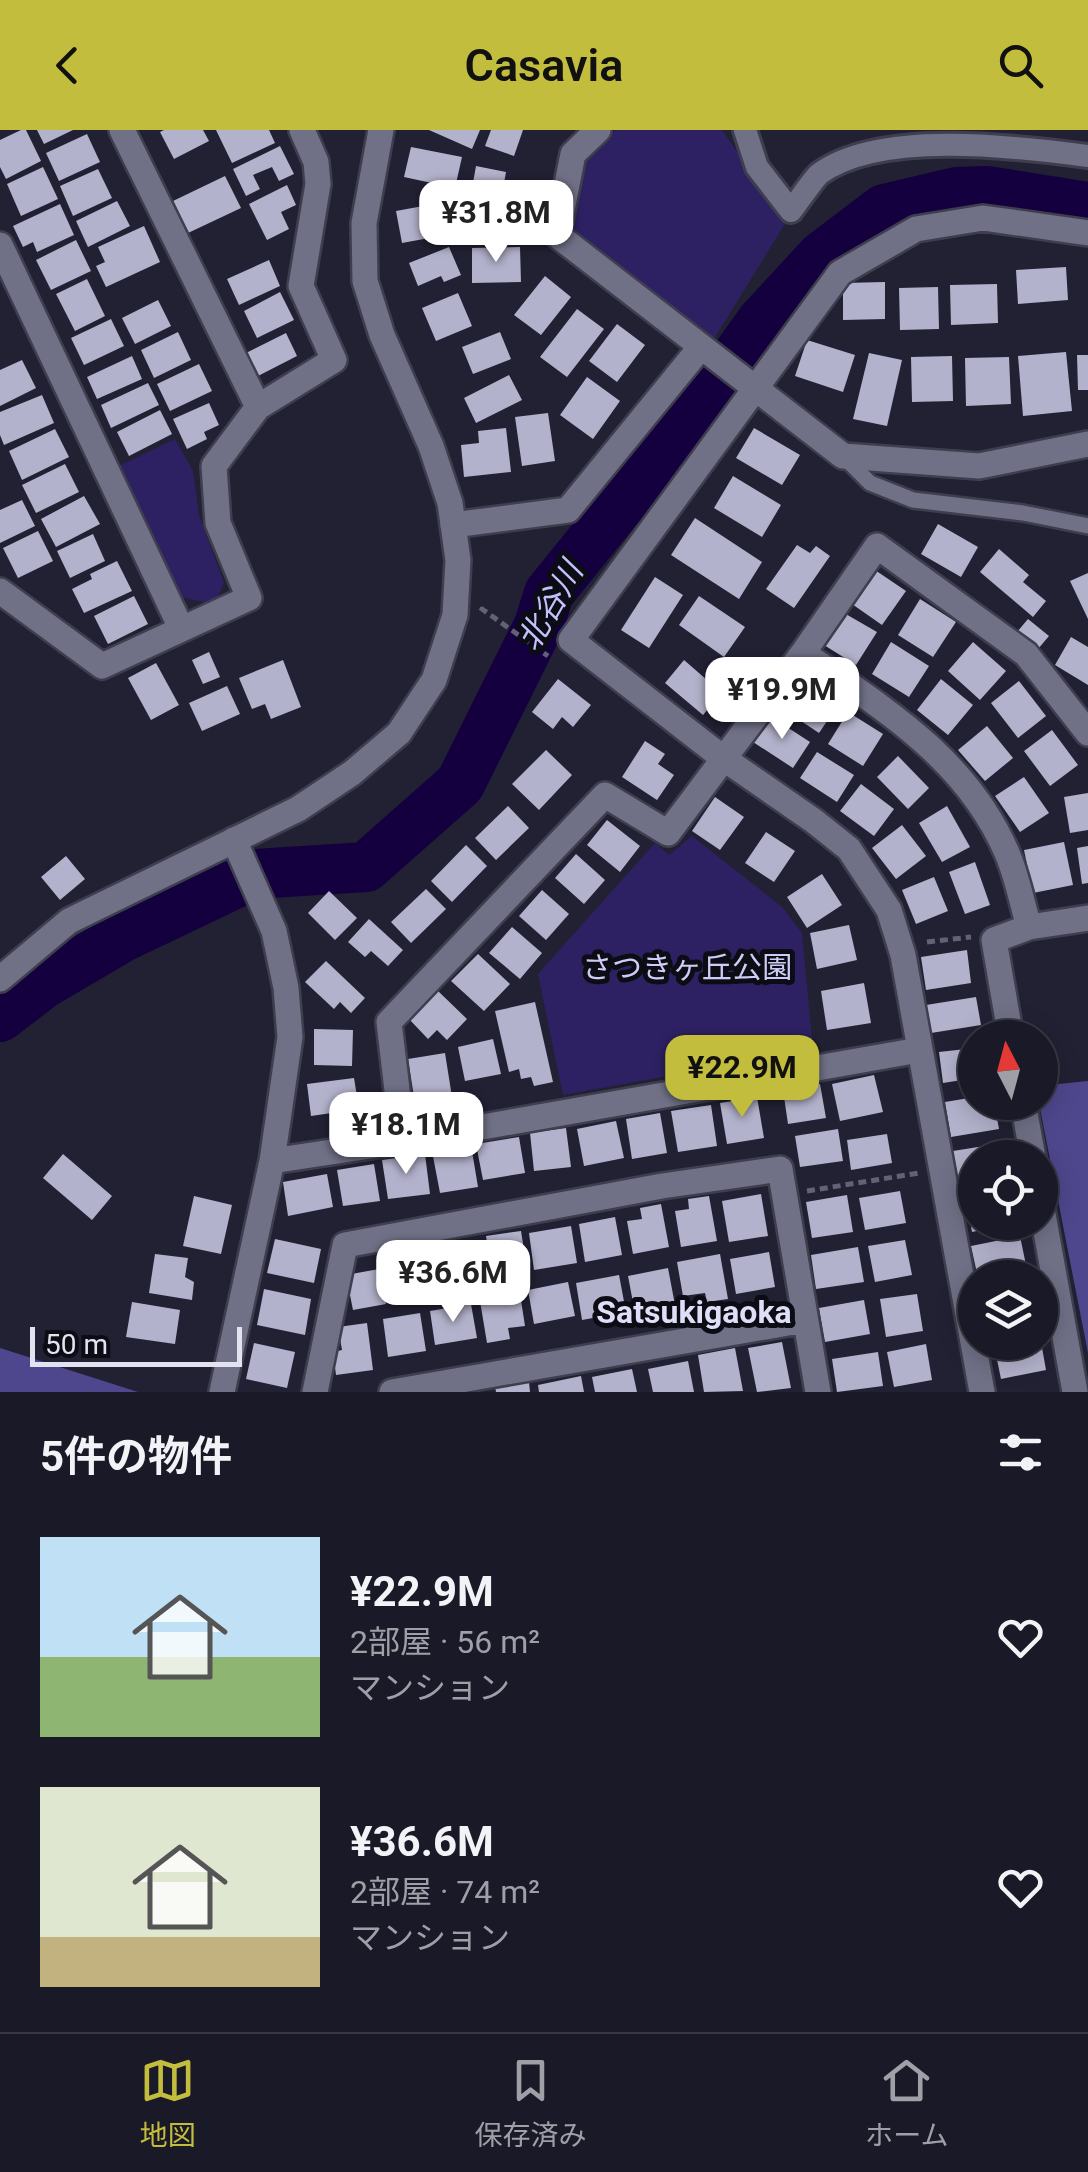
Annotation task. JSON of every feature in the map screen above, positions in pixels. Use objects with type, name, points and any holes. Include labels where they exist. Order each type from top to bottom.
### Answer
[{"type":"street","points":[[122,130],[258,407]]},
{"type":"street","points":[[0,592],[102,666],[249,598],[218,523],[214,466],[258,407],[334,360],[301,286],[318,184],[316,162],[302,130]]},
{"type":"street","points":[[0,979],[69,922],[298,810],[352,773],[400,732],[434,680],[455,614],[458,560],[450,503],[431,446],[382,336],[364,281],[364,223],[382,130]]},
{"type":"street","points":[[598,130],[574,154],[557,235],[843,456],[979,466],[1088,444]]},
{"type":"street","points":[[745,130],[757,167],[791,211],[821,172],[854,151],[902,140],[940,136],[1088,156]]},
{"type":"street","points":[[982,1392],[900,946],[889,910],[849,849],[571,640],[840,273],[916,230],[982,218],[1088,233]]},
{"type":"street","points":[[0,245],[181,628]]},
{"type":"street","points":[[453,525],[568,510],[701,348]]},
{"type":"street","points":[[403,1141],[389,1022],[605,795],[668,833],[877,546],[1026,654],[1088,733]]},
{"type":"street","points":[[802,653],[912,728],[961,779],[987,815],[1008,855],[1029,927]]},
{"type":"street","points":[[222,1392],[272,1161],[290,1038],[286,988],[274,931],[234,842]]},
{"type":"street","points":[[1008,1020],[994,940],[1029,927],[1088,918]]},
{"type":"street","points":[[272,1161],[919,1050]]},
{"type":"street","points":[[315,1392],[345,1245],[662,1186],[780,1169],[818,1392]]},
{"type":"street","points":[[1048,1240],[1075,1392]]},
{"type":"street","points":[[392,1392],[805,1320]]},
{"type":"lane","points":[[843,456],[870,484],[913,500],[1023,513],[1088,526]]},
{"type":"path","points":[[455,614],[478,620],[482,609],[540,650]]},
{"type":"path","points":[[900,946],[966,936]]},
{"type":"path","points":[[784,1194],[942,1169]]},
{"type":"green space","points":[[616,130],[722,130],[786,222],[712,342],[571,228],[585,157]]},
{"type":"green space","points":[[175,439],[193,471],[199,515],[224,583],[218,597],[204,602],[180,597],[119,466]]},
{"type":"green space","name":"さつきヶ丘公園","points":[[692,836],[782,907],[802,933],[813,1050],[563,1095],[538,974],[655,843],[669,855]]},
{"type":"shaded area","points":[[1088,1081],[1088,1353],[1058,1200],[1058,1140],[1046,1140],[1042,1120],[1058,1120],[1058,1084]]},
{"type":"shaded area","points":[[0,1348],[138,1392],[0,1392]]},
{"type":"building","points":[[26,130],[41,161],[6,179],[0,167],[0,140]]},
{"type":"building","points":[[37,130],[73,130],[44,144]]},
{"type":"building","points":[[203,130],[209,141],[174,159],[160,132]]},
{"type":"building","points":[[216,130],[269,130],[275,143],[232,163]]},
{"type":"building","points":[[429,130],[480,130],[472,149]]},
{"type":"building","points":[[491,130],[523,130],[514,156],[485,146]]},
{"type":"building","points":[[87,134],[100,162],[59,181],[46,153]]},
{"type":"building","points":[[280,146],[294,174],[279,181],[272,167],[253,175],[260,189],[246,196],[233,169]]},
{"type":"building","points":[[411,147],[462,157],[455,188],[404,177]]},
{"type":"building","points":[[476,166],[506,172],[496,228],[466,222]]},
{"type":"building","points":[[43,167],[58,199],[21,216],[7,184]]},
{"type":"building","points":[[98,169],[112,198],[73,216],[60,186]]},
{"type":"building","points":[[225,176],[241,208],[188,233],[173,201]]},
{"type":"building","points":[[287,185],[296,205],[281,212],[289,229],[267,240],[249,204]]},
{"type":"building","points":[[117,201],[130,226],[88,247],[76,221]]},
{"type":"building","points":[[445,202],[451,234],[402,243],[396,211]]},
{"type":"building","points":[[60,204],[74,235],[37,252],[33,242],[23,247],[13,226]]},
{"type":"building","points":[[144,226],[160,262],[106,287],[96,266],[105,262],[98,247]]},
{"type":"building","points":[[76,240],[91,271],[51,290],[36,260]]},
{"type":"building","points":[[449,247],[461,275],[444,282],[441,276],[418,286],[409,263]]},
{"type":"building","points":[[520,247],[521,282],[472,283],[472,248]]},
{"type":"building","points":[[269,260],[280,286],[239,305],[227,279]]},
{"type":"building","points":[[1066,267],[1068,300],[1018,304],[1016,270]]},
{"type":"building","points":[[545,276],[571,297],[541,335],[514,315]]},
{"type":"building","points":[[87,279],[105,316],[75,331],[56,294]]},
{"type":"building","points":[[885,282],[885,319],[843,320],[843,283]]},
{"type":"building","points":[[997,284],[998,323],[951,325],[950,285]]},
{"type":"building","points":[[938,287],[939,329],[900,330],[899,288]]},
{"type":"building","points":[[280,292],[294,320],[257,338],[244,311]]},
{"type":"building","points":[[458,293],[472,326],[436,341],[422,308]]},
{"type":"building","points":[[158,300],[171,326],[135,344],[122,318]]},
{"type":"building","points":[[577,309],[604,329],[567,377],[540,357]]},
{"type":"building","points":[[111,319],[124,346],[84,365],[71,338]]},
{"type":"building","points":[[617,324],[645,345],[617,382],[589,361]]},
{"type":"building","points":[[178,332],[191,360],[154,378],[141,350]]},
{"type":"building","points":[[500,332],[511,359],[473,374],[462,347]]},
{"type":"building","points":[[286,333],[297,356],[258,376],[246,353]]},
{"type":"building","points":[[807,340],[855,355],[843,392],[795,376]]},
{"type":"building","points":[[1066,352],[1072,411],[1023,416],[1018,356]]},
{"type":"building","points":[[869,353],[902,360],[887,426],[853,419]]},
{"type":"building","points":[[1077,355],[1088,355],[1088,390],[1078,390]]},
{"type":"building","points":[[132,356],[142,379],[97,399],[87,377]]},
{"type":"building","points":[[952,356],[953,401],[912,402],[911,357]]},
{"type":"building","points":[[1009,357],[1011,404],[966,406],[965,358]]},
{"type":"building","points":[[22,360],[36,388],[0,406],[0,370]]},
{"type":"building","points":[[199,364],[212,391],[170,411],[157,384]]},
{"type":"building","points":[[509,375],[522,400],[476,423],[464,398]]},
{"type":"building","points":[[587,377],[620,401],[593,439],[560,415]]},
{"type":"building","points":[[148,383],[159,405],[111,428],[101,405]]},
{"type":"building","points":[[42,395],[54,423],[4,445],[0,412]]},
{"type":"building","points":[[209,403],[219,425],[204,432],[207,439],[187,449],[173,419]]},
{"type":"building","points":[[160,410],[172,434],[129,456],[117,432]]},
{"type":"building","points":[[548,413],[555,461],[522,466],[515,417]]},
{"type":"building","points":[[506,428],[511,472],[464,477],[461,445],[479,443],[478,431]]},
{"type":"building","points":[[754,428],[800,455],[782,485],[736,458]]},
{"type":"building","points":[[55,429],[69,457],[22,480],[9,451]]},
{"type":"building","points":[[65,464],[79,492],[36,513],[22,485]]},
{"type":"building","points":[[733,476],[781,505],[762,537],[714,508]]},
{"type":"building","points":[[84,496],[100,524],[56,547],[41,519]]},
{"type":"building","points":[[22,500],[35,526],[0,543],[0,510]]},
{"type":"building","points":[[695,518],[762,562],[739,599],[671,555]]},
{"type":"building","points":[[938,524],[978,547],[961,577],[921,554]]},
{"type":"building","points":[[38,531],[53,561],[18,578],[3,548]]},
{"type":"building","points":[[93,534],[105,561],[70,578],[57,551]]},
{"type":"building","points":[[797,545],[810,553],[816,546],[830,556],[794,608],[766,589]]},
{"type":"building","points":[[999,549],[1029,575],[1023,582],[1046,601],[1033,617],[980,572]]},
{"type":"building","points":[[117,561],[132,591],[84,613],[72,589],[92,579],[90,574]]},
{"type":"building","points":[[875,570],[906,591],[882,625],[852,604]]},
{"type":"building","points":[[1088,573],[1088,619],[1070,581]]},
{"type":"building","points":[[655,577],[683,595],[649,648],[621,630]]},
{"type":"building","points":[[134,596],[148,624],[108,644],[94,616]]},
{"type":"building","points":[[699,596],[745,627],[724,657],[679,625]]},
{"type":"building","points":[[920,599],[956,622],[933,657],[898,635]]},
{"type":"building","points":[[844,613],[877,632],[856,665],[824,645]]},
{"type":"building","points":[[1028,619],[1049,636],[1038,649],[1017,632]]},
{"type":"building","points":[[1071,637],[1088,647],[1088,685],[1055,665]]},
{"type":"building","points":[[891,642],[929,666],[909,697],[872,674]]},
{"type":"building","points":[[973,642],[1006,671],[980,700],[948,671]]},
{"type":"building","points":[[209,652],[220,677],[203,684],[192,660]]},
{"type":"building","points":[[283,660],[301,707],[271,719],[265,704],[252,709],[239,678]]},
{"type":"building","points":[[684,660],[722,693],[703,715],[665,683]]},
{"type":"building","points":[[156,663],[179,705],[151,720],[128,678]]},
{"type":"building","points":[[558,679],[591,705],[573,727],[562,717],[553,729],[532,712]]},
{"type":"building","points":[[941,679],[973,705],[948,735],[917,710]]},
{"type":"building","points":[[803,681],[838,705],[819,733],[783,709]]},
{"type":"building","points":[[1019,681],[1046,716],[1018,738],[991,703]]},
{"type":"building","points":[[227,686],[240,714],[202,731],[189,703]]},
{"type":"building","points":[[848,712],[883,734],[863,766],[828,744]]},
{"type":"building","points":[[770,716],[810,742],[793,768],[753,742]]},
{"type":"building","points":[[987,726],[1013,758],[985,781],[958,750]]},
{"type":"building","points":[[1052,730],[1078,765],[1050,786],[1024,751]]},
{"type":"building","points":[[645,741],[665,754],[658,764],[674,775],[657,800],[622,777]]},
{"type":"building","points":[[546,750],[572,775],[539,810],[512,784]]},
{"type":"building","points":[[817,752],[854,775],[837,802],[800,778]]},
{"type":"building","points":[[898,756],[929,788],[908,809],[877,777]]},
{"type":"building","points":[[1024,777],[1049,813],[1020,832],[995,796]]},
{"type":"building","points":[[861,784],[894,809],[874,836],[840,811]]},
{"type":"building","points":[[1088,793],[1088,830],[1070,833],[1064,797]]},
{"type":"building","points":[[715,797],[744,817],[720,850],[692,831]]},
{"type":"building","points":[[508,806],[529,828],[496,860],[475,838]]},
{"type":"building","points":[[947,806],[970,847],[942,862],[919,823]]},
{"type":"building","points":[[607,820],[640,846],[620,872],[587,845]]},
{"type":"building","points":[[902,825],[926,856],[896,879],[872,848]]},
{"type":"building","points":[[766,832],[795,851],[774,882],[745,863]]},
{"type":"building","points":[[1064,842],[1073,885],[1033,893],[1024,850]]},
{"type":"building","points":[[466,845],[487,866],[452,902],[431,881]]},
{"type":"building","points":[[1088,846],[1088,883],[1082,884],[1077,848]]},
{"type":"building","points":[[576,854],[605,880],[584,904],[555,878]]},
{"type":"building","points":[[66,856],[85,879],[60,900],[41,877]]},
{"type":"building","points":[[975,862],[990,905],[965,914],[949,872]]},
{"type":"building","points":[[822,874],[842,905],[807,928],[787,897]]},
{"type":"building","points":[[934,877],[948,911],[916,924],[902,890]]},
{"type":"building","points":[[426,889],[446,909],[411,943],[391,922]]},
{"type":"building","points":[[542,890],[569,914],[546,940],[519,916]]},
{"type":"building","points":[[329,891],[357,918],[335,940],[308,913]]},
{"type":"building","points":[[369,919],[403,950],[388,966],[371,951],[365,957],[348,942]]},
{"type":"building","points":[[849,925],[857,960],[817,969],[810,933]]},
{"type":"building","points":[[512,927],[542,953],[520,979],[489,953]]},
{"type":"building","points":[[967,950],[971,983],[926,990],[921,957]]},
{"type":"building","points":[[478,954],[510,984],[484,1011],[451,981]]},
{"type":"building","points":[[326,961],[365,998],[351,1013],[340,1002],[334,1009],[305,982]]},
{"type":"building","points":[[864,983],[871,1023],[827,1030],[821,991]]},
{"type":"building","points":[[438,991],[467,1019],[447,1040],[437,1030],[428,1039],[409,1019]]},
{"type":"building","points":[[976,997],[980,1020],[958,1020],[958,1029],[931,1033],[926,1005]]},
{"type":"building","points":[[535,1002],[553,1082],[534,1086],[531,1077],[521,1079],[519,1069],[509,1072],[495,1011]]},
{"type":"building","points":[[314,1029],[353,1030],[352,1066],[314,1065]]},
{"type":"building","points":[[493,1039],[501,1074],[465,1081],[458,1047]]},
{"type":"building","points":[[958,1050],[958,1081],[943,1083],[939,1052]]},
{"type":"building","points":[[445,1053],[452,1097],[415,1103],[408,1059]]},
{"type":"building","points":[[874,1075],[883,1112],[840,1121],[832,1084]]},
{"type":"building","points":[[354,1078],[359,1109],[311,1116],[307,1084]]},
{"type":"building","points":[[820,1084],[826,1118],[788,1124],[783,1090]]},
{"type":"building","points":[[757,1097],[764,1138],[727,1144],[720,1103]]},
{"type":"building","points":[[958,1100],[958,1120],[997,1120],[999,1129],[951,1137],[945,1102]]},
{"type":"building","points":[[711,1105],[717,1146],[678,1152],[671,1111]]},
{"type":"building","points":[[660,1113],[667,1153],[632,1159],[626,1119]]},
{"type":"building","points":[[616,1121],[624,1158],[584,1166],[577,1129]]},
{"type":"building","points":[[566,1128],[571,1167],[534,1171],[530,1133]]},
{"type":"building","points":[[838,1129],[843,1161],[800,1167],[795,1136]]},
{"type":"building","points":[[887,1134],[892,1163],[851,1170],[847,1140]]},
{"type":"building","points":[[519,1137],[525,1173],[483,1180],[476,1144]]},
{"type":"building","points":[[471,1145],[478,1187],[440,1193],[432,1151]]},
{"type":"building","points":[[958,1150],[958,1182],[953,1151]]},
{"type":"building","points":[[63,1154],[112,1196],[92,1220],[43,1178]]},
{"type":"building","points":[[425,1154],[430,1194],[388,1199],[382,1160]]},
{"type":"building","points":[[374,1164],[380,1201],[343,1206],[337,1170]]},
{"type":"building","points":[[327,1174],[333,1207],[288,1216],[283,1182]]},
{"type":"building","points":[[900,1191],[906,1223],[865,1230],[859,1198]]},
{"type":"building","points":[[761,1194],[768,1236],[729,1242],[722,1201]]},
{"type":"building","points":[[847,1195],[853,1232],[812,1238],[806,1202]]},
{"type":"building","points":[[194,1196],[232,1205],[221,1254],[183,1246]]},
{"type":"building","points":[[709,1196],[717,1241],[681,1247],[675,1211],[689,1209],[688,1199]]},
{"type":"building","points":[[661,1204],[669,1247],[633,1254],[627,1221],[642,1219],[640,1208]]},
{"type":"building","points":[[615,1217],[622,1255],[585,1262],[579,1224]]},
{"type":"building","points":[[571,1226],[577,1263],[534,1270],[529,1233]]},
{"type":"building","points":[[521,1231],[527,1269],[492,1275],[486,1236]]},
{"type":"building","points":[[275,1239],[321,1249],[314,1283],[267,1273]]},
{"type":"building","points":[[905,1240],[912,1275],[875,1282],[868,1246]]},
{"type":"building","points":[[1021,1240],[1025,1260],[974,1260],[971,1246]]},
{"type":"building","points":[[858,1247],[864,1282],[816,1289],[811,1255]]},
{"type":"building","points":[[475,1251],[481,1285],[448,1291],[442,1256]]},
{"type":"building","points":[[769,1252],[775,1287],[736,1294],[730,1259]]},
{"type":"building","points":[[155,1254],[188,1258],[185,1277],[194,1282],[192,1300],[149,1293]]},
{"type":"building","points":[[720,1254],[728,1299],[707,1302],[705,1293],[683,1296],[677,1262]]},
{"type":"building","points":[[430,1259],[436,1296],[401,1301],[396,1265]]},
{"type":"building","points":[[668,1268],[675,1305],[635,1313],[628,1276]]},
{"type":"building","points":[[379,1269],[386,1304],[353,1310],[346,1275]]},
{"type":"building","points":[[619,1275],[626,1312],[582,1320],[576,1283]]},
{"type":"building","points":[[568,1282],[575,1316],[534,1324],[528,1290]]},
{"type":"building","points":[[264,1289],[311,1299],[305,1335],[257,1325]]},
{"type":"building","points":[[520,1294],[525,1326],[508,1328],[510,1339],[487,1343],[480,1301]]},
{"type":"building","points":[[917,1294],[923,1331],[886,1337],[880,1299]]},
{"type":"building","points":[[864,1300],[870,1334],[825,1342],[819,1308]]},
{"type":"building","points":[[132,1302],[180,1310],[175,1344],[126,1337]]},
{"type":"building","points":[[471,1304],[477,1338],[435,1345],[430,1311]]},
{"type":"building","points":[[420,1313],[426,1351],[388,1357],[383,1319]]},
{"type":"building","points":[[367,1323],[373,1370],[336,1375],[333,1352],[342,1350],[338,1327]]},
{"type":"building","points":[[782,1342],[791,1388],[757,1392],[748,1348]]},
{"type":"building","points":[[254,1343],[295,1352],[287,1388],[246,1379]]},
{"type":"building","points":[[926,1344],[932,1380],[894,1387],[887,1352]]},
{"type":"building","points":[[735,1348],[743,1391],[704,1392],[698,1355]]},
{"type":"building","points":[[878,1352],[883,1386],[837,1392],[832,1359]]},
{"type":"building","points":[[997,1360],[1044,1360],[1046,1370],[1001,1379]]},
{"type":"building","points":[[688,1361],[694,1392],[653,1392],[648,1369]]},
{"type":"building","points":[[632,1369],[637,1392],[595,1392],[592,1377]]},
{"type":"building","points":[[581,1376],[584,1392],[539,1392],[538,1385]]},
{"type":"building","points":[[529,1382],[530,1392],[496,1392],[495,1386]]},
{"type":"waterway","name":"北谷川","points":[[0,1017],[43,984],[123,937],[255,874],[366,867],[460,784],[539,625],[549,593],[705,400],[761,322],[821,257],[884,209],[956,192],[987,191],[1088,207]]},
{"type":"district","name":"Satsukigaoka","points":[[694,1312]]}]
